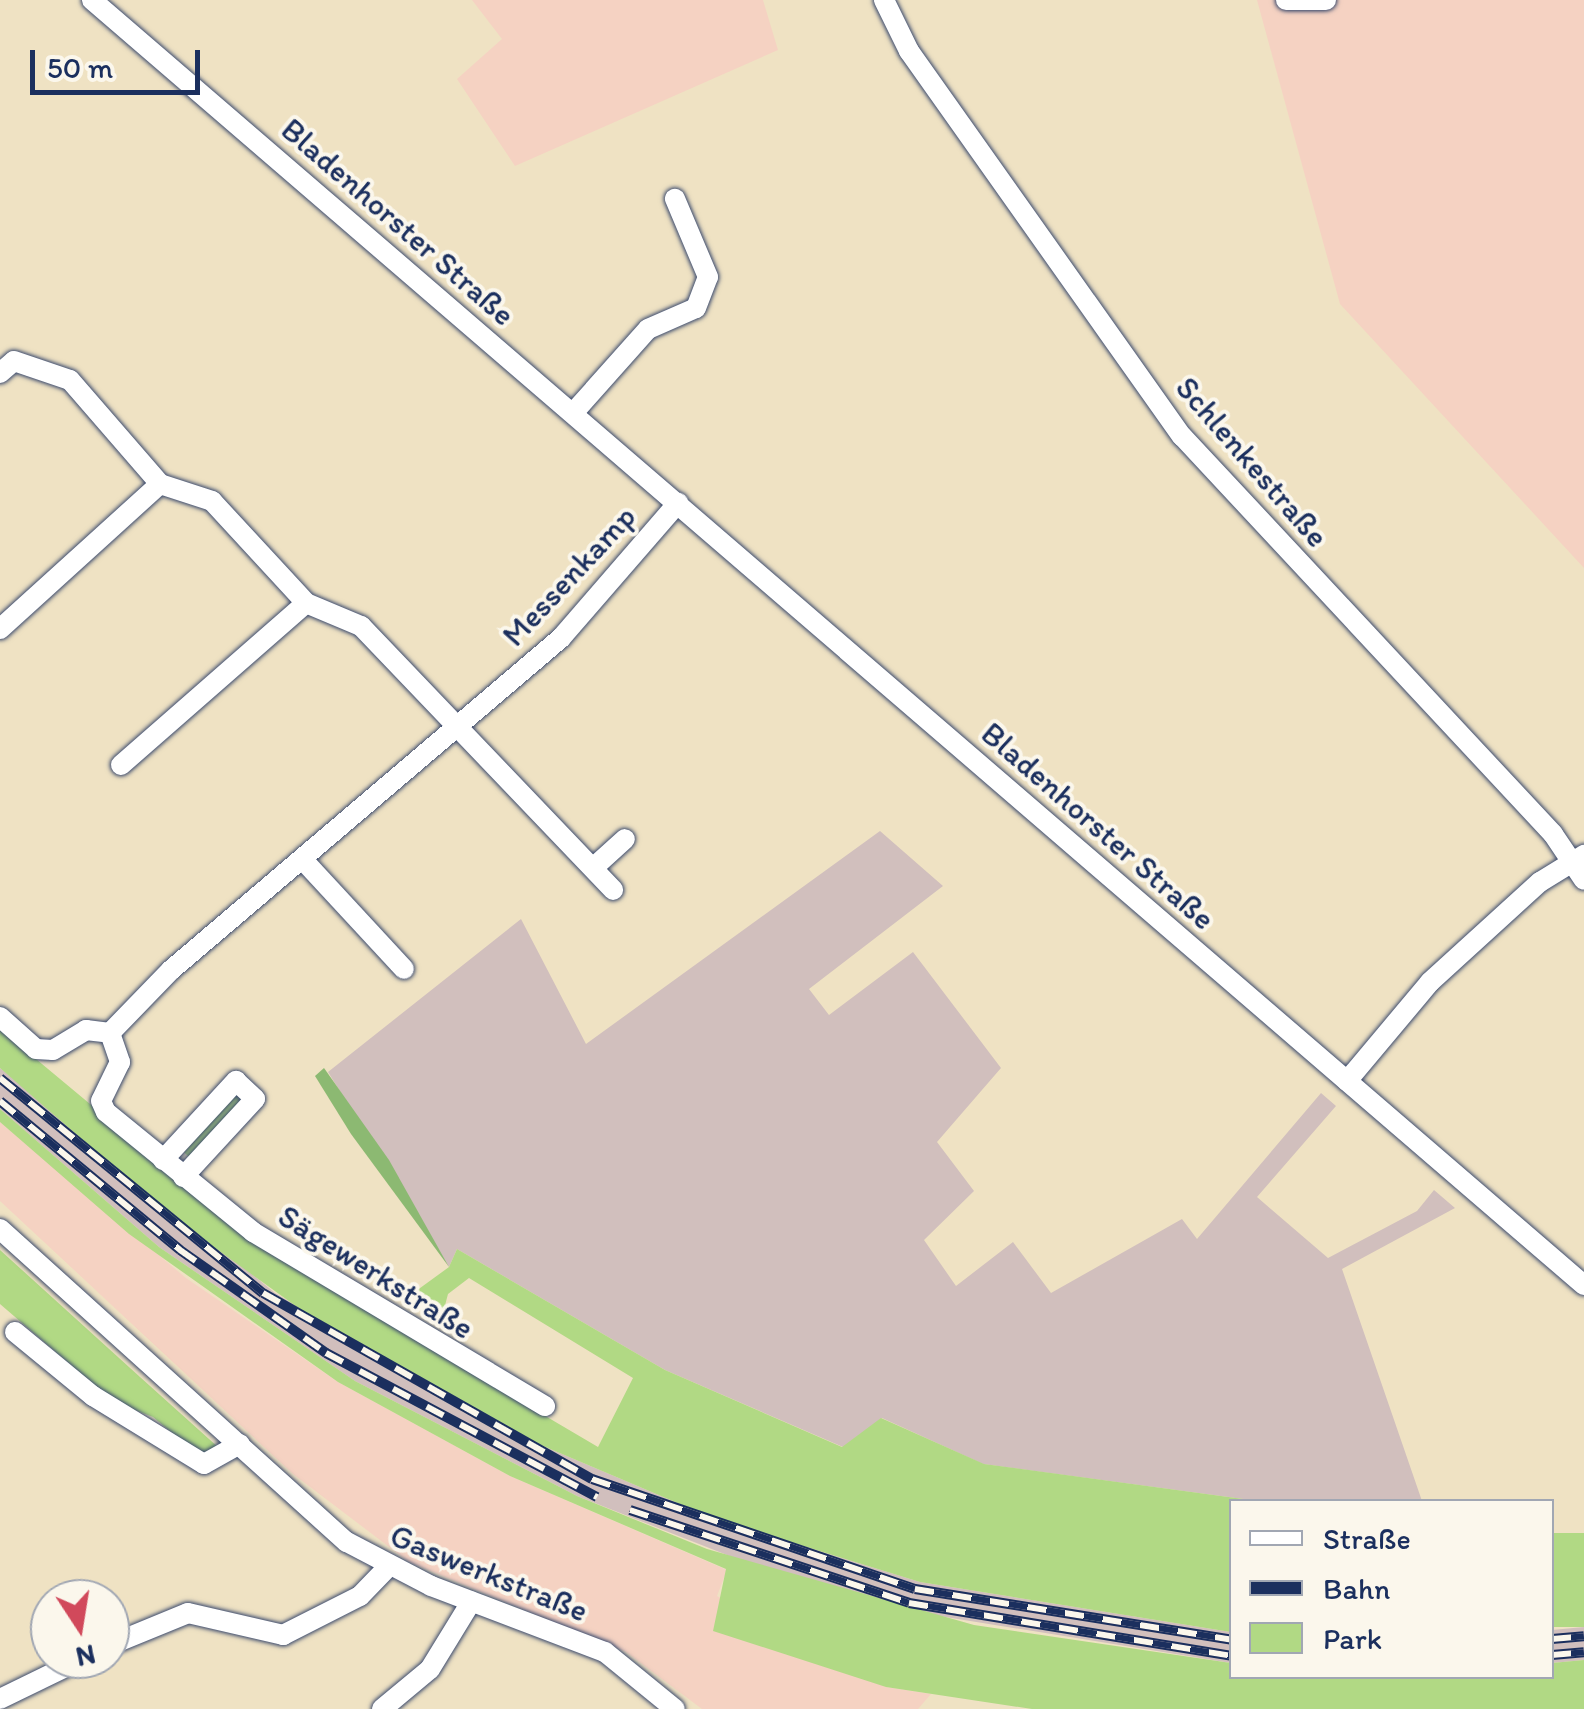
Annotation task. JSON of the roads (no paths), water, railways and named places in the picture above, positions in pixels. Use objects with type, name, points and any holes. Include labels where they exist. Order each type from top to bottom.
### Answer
[{"type":"street","name":"Bladenhorster Straße","points":[[92,0],[1584,1285]]},
{"type":"street","name":"Schlenkestraße","points":[[884,0],[908,50],[1182,436],[1577,858],[1584,880]]},
{"type":"street","points":[[1286,0],[1326,0]]},
{"type":"street","points":[[574,412],[648,329],[696,308],[708,278],[675,199]]},
{"type":"street","points":[[0,374],[14,360],[70,380],[160,484],[212,501],[306,603],[361,626],[613,890]]},
{"type":"street","points":[[0,629],[160,484]]},
{"type":"street","name":"Messenkamp","points":[[110,1034],[171,970],[304,861],[561,638],[678,503]]},
{"type":"street","points":[[121,765],[306,603]]},
{"type":"street","points":[[593,868],[624,839]]},
{"type":"street","points":[[1348,1080],[1430,982],[1577,858]]},
{"type":"street","points":[[304,861],[404,969]]},
{"type":"street","points":[[0,1017],[36,1049],[54,1050],[86,1030],[110,1034]]},
{"type":"street","name":"Sägewerkstraße","points":[[110,1034],[120,1062],[101,1101],[106,1112],[183,1177],[352,1298],[545,1406]]},
{"type":"street","points":[[163,1160],[236,1081],[255,1098],[183,1177]]},
{"type":"street","name":"Gaswerkstraße","points":[[0,1229],[240,1444],[388,1568],[605,1652],[675,1709]]},
{"type":"street","points":[[15,1332],[93,1396],[204,1464],[240,1444]]},
{"type":"street","points":[[130,1637],[188,1613],[283,1635],[360,1596],[388,1568]]},
{"type":"street","points":[[382,1709],[430,1669],[471,1602]]},
{"type":"street","points":[[0,1699],[41,1679]]},
{"type":"railway","points":[[0,1078],[263,1293],[592,1479],[915,1589],[1229,1640]]},
{"type":"railway","points":[[0,1101],[180,1250],[326,1353],[597,1497]]},
{"type":"railway","points":[[630,1510],[909,1603],[1229,1656]]},
{"type":"railway","points":[[1554,1639],[1584,1636]]},
{"type":"railway","points":[[1554,1655],[1584,1652]]}]
